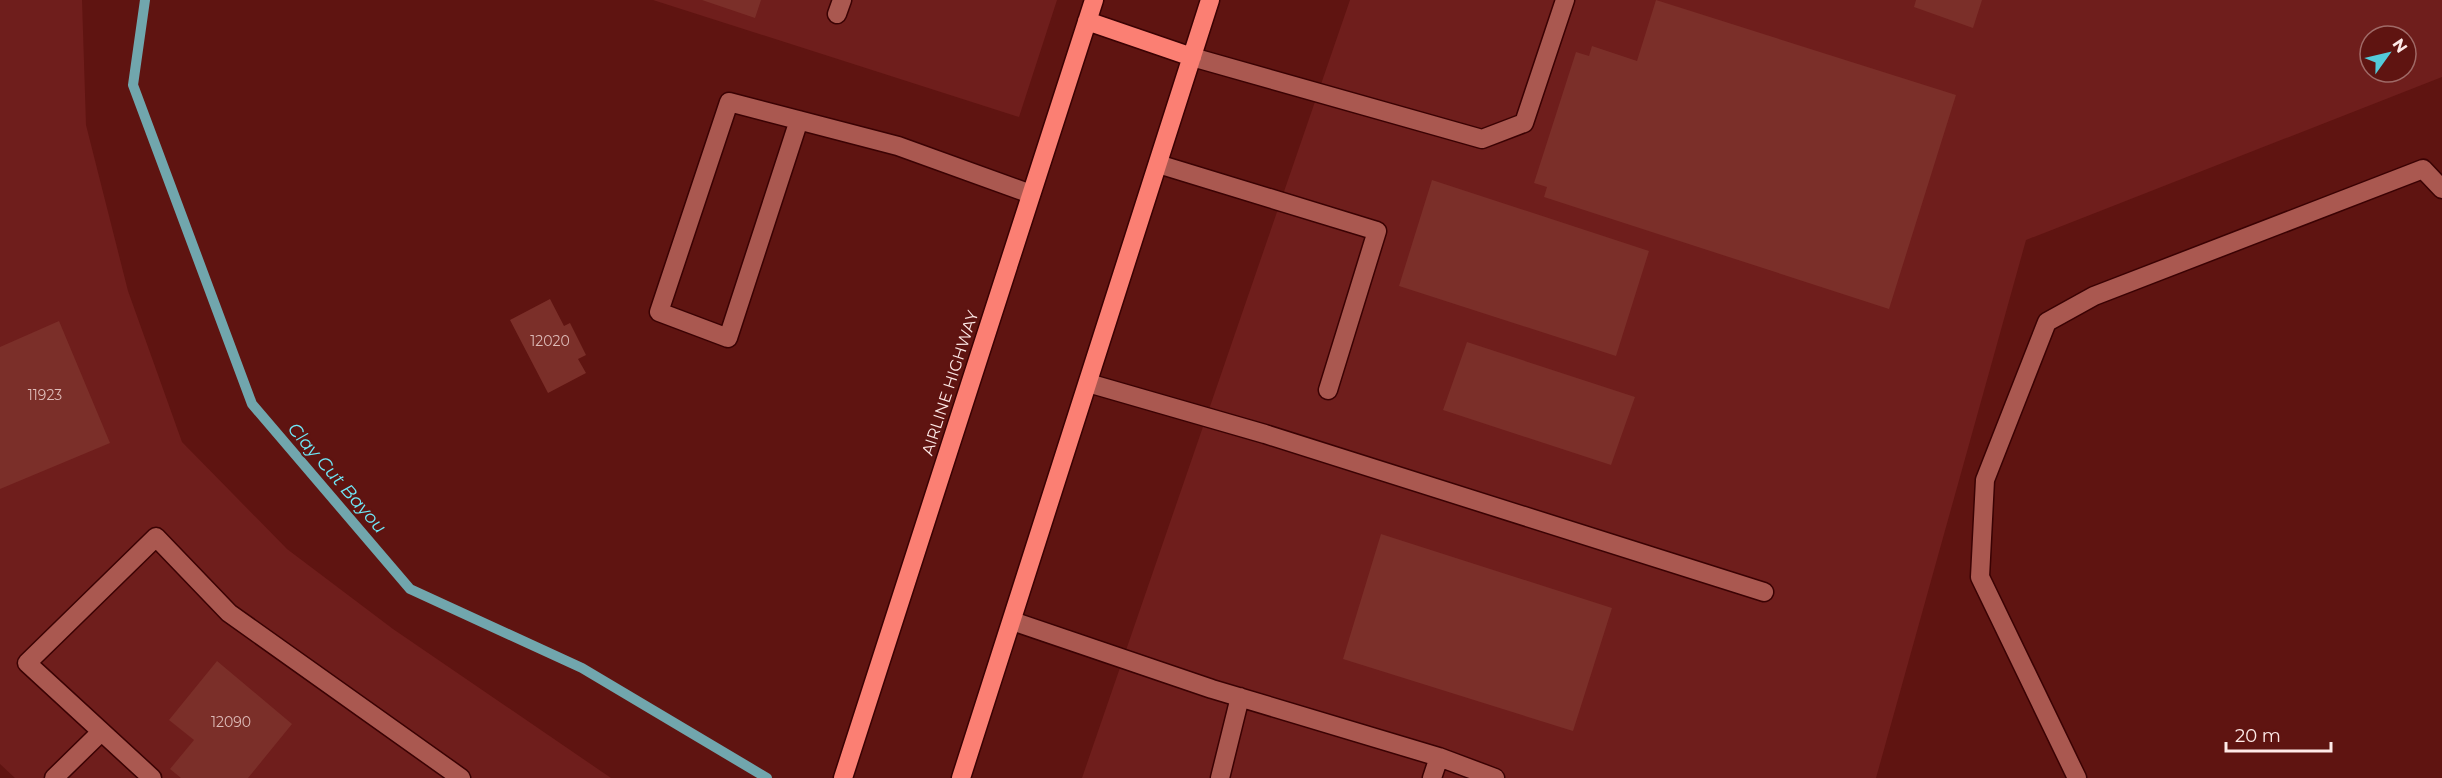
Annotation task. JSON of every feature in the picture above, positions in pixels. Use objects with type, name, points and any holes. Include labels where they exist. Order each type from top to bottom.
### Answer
[{"type":"highway","name":"AIRLINE HIGHWAY","points":[[843,778],[1094,0]]},
{"type":"highway","points":[[962,778],[1210,0]]},
{"type":"highway","points":[[1087,21],[1192,57]]},
{"type":"street","points":[[1192,57],[1482,139],[1524,123],[1565,0]]},
{"type":"street","points":[[799,120],[728,338],[658,312],[729,102],[799,120],[898,146],[1031,195]]},
{"type":"street","points":[[1158,164],[1377,231],[1328,390]]},
{"type":"street","points":[[2077,778],[1980,577],[1984,480],[2047,322],[2094,296],[2423,169],[2442,189]]},
{"type":"street","points":[[1088,383],[1277,437],[1764,592]]},
{"type":"street","points":[[152,778],[27,663],[156,537],[229,613],[461,778]]},
{"type":"street","points":[[1012,621],[1240,697],[1439,757],[1495,778]]},
{"type":"street","points":[[1220,778],[1240,697]]},
{"type":"street","points":[[54,778],[101,732]]},
{"type":"street","points":[[1432,778],[1439,757]]},
{"type":"shaded area","points":[[0,0],[82,0],[86,125],[128,291],[182,442],[287,549],[393,629],[611,778],[15,778],[0,764]]},
{"type":"shaded area","points":[[653,0],[1057,0],[1019,117]]},
{"type":"shaded area","points":[[1350,0],[2442,0],[2442,77],[2026,240],[1876,778],[1082,778]]},
{"type":"building","points":[[702,0],[761,0],[755,18]]},
{"type":"building","points":[[1656,0],[1956,95],[1889,309],[1544,197],[1547,187],[1534,183],[1576,52],[1589,56],[1592,46],[1637,61]]},
{"type":"building","points":[[1916,0],[1982,0],[1973,28],[1914,7]]},
{"type":"building","points":[[1432,180],[1649,251],[1616,356],[1399,286]]},
{"type":"building","points":[[550,299],[564,326],[570,323],[586,355],[578,359],[586,373],[548,393],[510,320]]},
{"type":"building","points":[[59,321],[110,443],[0,489],[0,347]]},
{"type":"building","points":[[1467,342],[1635,397],[1611,465],[1443,410]]},
{"type":"building","points":[[1381,534],[1612,608],[1573,731],[1343,659]]},
{"type":"building","points":[[217,661],[292,724],[248,778],[181,778],[170,769],[194,740],[169,720]]},
{"type":"waterway","name":"Clay Cut Bayou","points":[[145,0],[133,85],[252,404],[410,589],[582,668],[767,778]]}]
